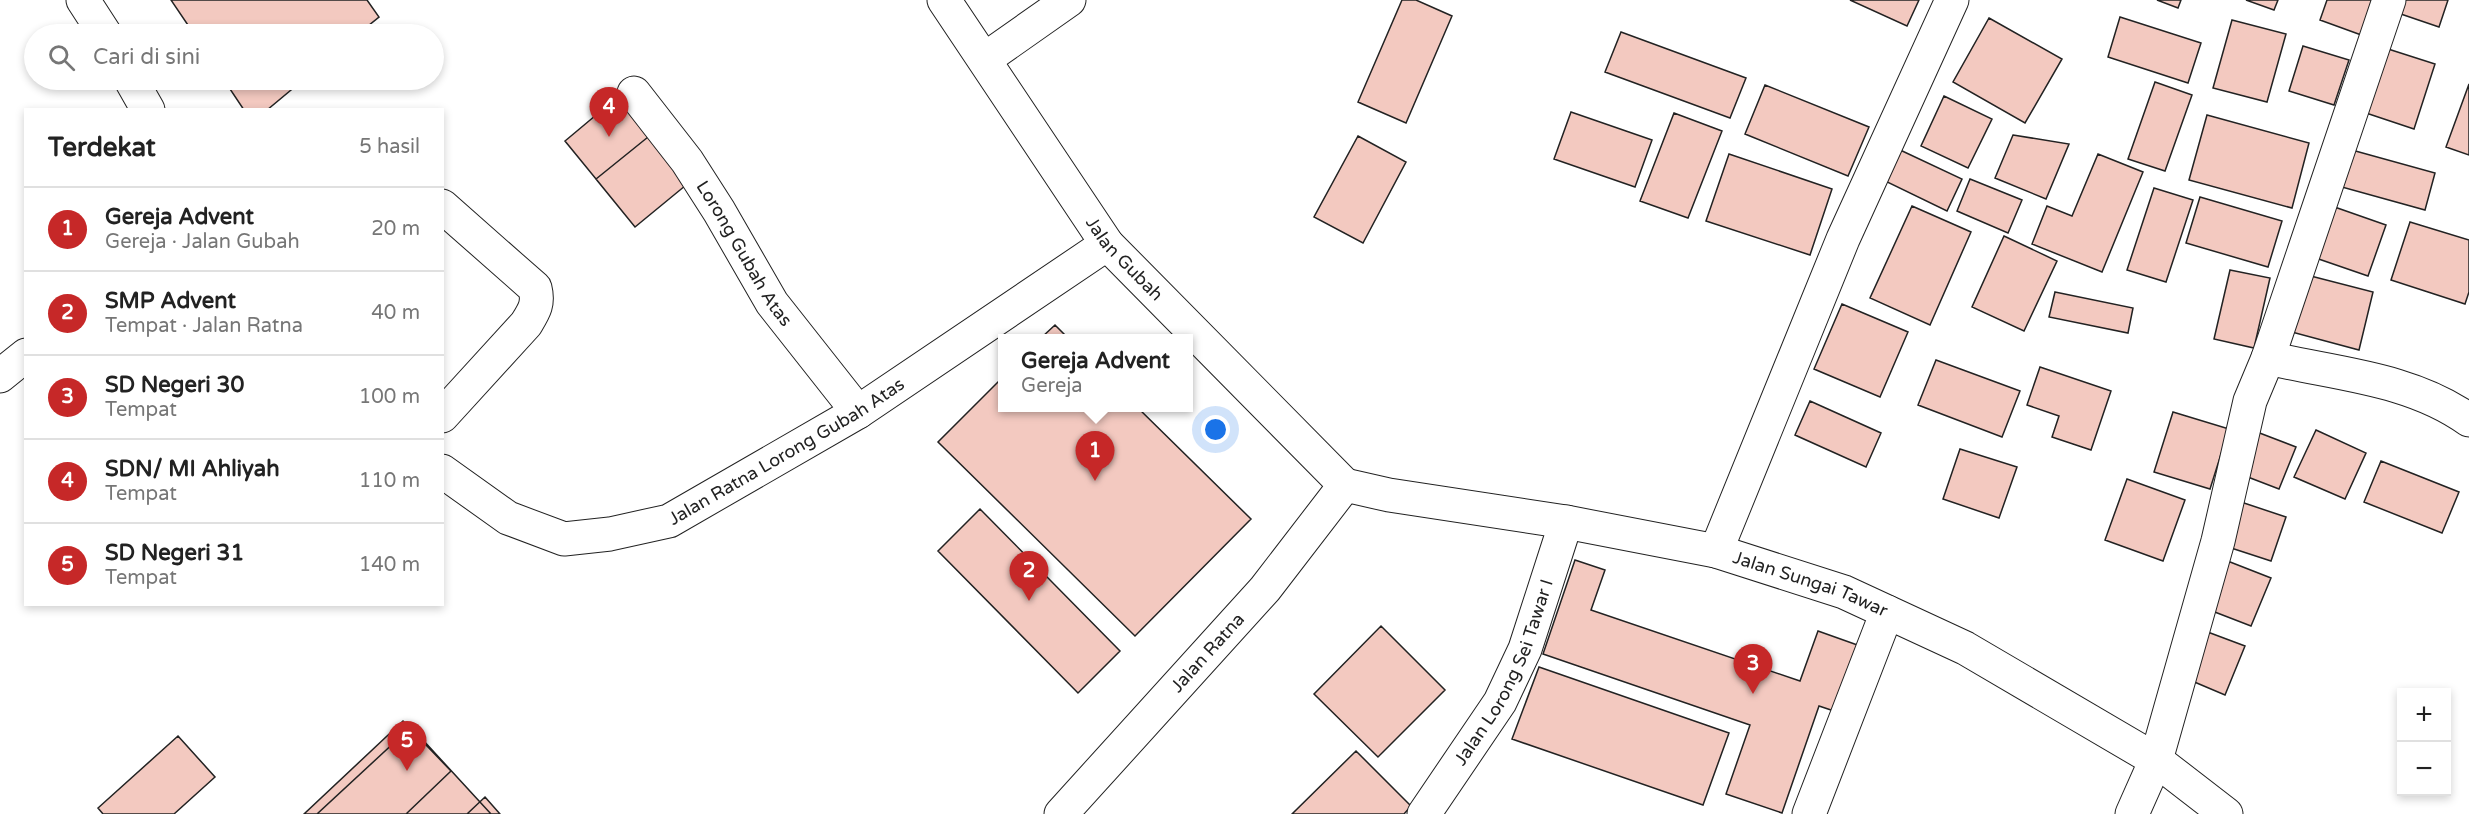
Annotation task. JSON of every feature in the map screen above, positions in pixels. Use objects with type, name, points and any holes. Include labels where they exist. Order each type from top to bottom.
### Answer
[{"type":"street","points":[[84,0],[99,24]]},
{"type":"street","name":"Jalan Gubah","points":[[944,0],[1107,244],[1344,485]]},
{"type":"street","points":[[985,59],[1069,0]]},
{"type":"street","points":[[1716,551],[1843,239],[1952,0]]},
{"type":"street","points":[[2132,814],[2156,760],[2218,541],[2250,401],[2389,0]]},
{"type":"street","points":[[137,90],[147,108]]},
{"type":"street","name":"Lorong Gubah Atas","points":[[634,93],[687,161],[719,211],[771,303],[858,412]]},
{"type":"street","points":[[444,208],[535,288],[538,299],[536,308],[526,324],[444,414]]},
{"type":"street","name":"Jalan Ratna Lorong Gubah Atas","points":[[444,472],[508,518],[564,539],[610,534],[669,521],[858,412],[1107,244]]},
{"type":"street","points":[[0,376],[24,356]]},
{"type":"street","points":[[2266,360],[2376,380],[2416,391],[2454,409],[2469,420]]},
{"type":"street","name":"Jalan Sungai Tawar","points":[[1344,485],[1389,495],[1566,522],[1716,551],[1844,592],[1965,648],[2156,760],[2226,814]]},
{"type":"street","name":"Jalan Ratna","points":[[1062,814],[1265,588],[1344,485]]},
{"type":"street","name":"Jalan Lorong Sei Tawar I","points":[[1424,814],[1500,702],[1525,649],[1566,522]]},
{"type":"street","points":[[1809,814],[1887,612]]},
{"type":"building","points":[[171,0],[367,0],[379,17],[370,24],[187,24]]},
{"type":"building","points":[[1402,0],[1416,0],[1452,16],[1406,123],[1358,102]]},
{"type":"building","points":[[1850,0],[1919,0],[1907,26]]},
{"type":"building","points":[[2157,0],[2181,0],[2178,8]]},
{"type":"building","points":[[2246,0],[2278,0],[2274,10]]},
{"type":"building","points":[[2327,0],[2377,0],[2364,36],[2320,20]]},
{"type":"building","points":[[2396,0],[2448,0],[2439,27],[2392,11]]},
{"type":"building","points":[[2120,17],[2201,43],[2188,83],[2108,57]]},
{"type":"building","points":[[1989,18],[2062,59],[2025,123],[1953,82]]},
{"type":"building","points":[[2232,20],[2286,34],[2267,102],[2213,88]]},
{"type":"building","points":[[1621,32],[1746,78],[1730,118],[1605,72]]},
{"type":"building","points":[[2303,46],[2349,60],[2334,105],[2289,91]]},
{"type":"building","points":[[2385,48],[2435,64],[2414,129],[2363,112]]},
{"type":"building","points":[[2155,82],[2192,95],[2165,171],[2128,159]]},
{"type":"building","points":[[2469,84],[2469,155],[2446,147]]},
{"type":"building","points":[[1765,85],[1869,127],[1848,176],[1745,134]]},
{"type":"building","points":[[231,90],[291,90],[269,108],[243,108]]},
{"type":"building","points":[[620,95],[653,133],[596,179],[565,141]]},
{"type":"building","points":[[1944,96],[1992,119],[1968,168],[1921,146]]},
{"type":"building","points":[[1571,112],[1652,140],[1635,187],[1554,159]]},
{"type":"building","points":[[1674,113],[1722,131],[1688,218],[1640,201]]},
{"type":"building","points":[[2207,115],[2309,143],[2292,208],[2189,180]]},
{"type":"building","points":[[653,133],[691,181],[635,227],[596,179]]},
{"type":"building","points":[[2013,135],[2069,144],[2046,199],[1995,178]]},
{"type":"building","points":[[1358,136],[1406,162],[1363,243],[1314,217]]},
{"type":"building","points":[[2341,147],[2435,173],[2425,210],[2331,184]]},
{"type":"building","points":[[1898,149],[1962,179],[1947,211],[1883,180]]},
{"type":"building","points":[[1729,154],[1832,189],[1810,255],[1706,221]]},
{"type":"building","points":[[2098,154],[2143,172],[2102,272],[2032,244],[2047,206],[2072,216]]},
{"type":"building","points":[[1970,179],[2022,200],[2008,233],[1957,211]]},
{"type":"building","points":[[2154,188],[2193,200],[2166,282],[2127,270]]},
{"type":"building","points":[[2200,197],[2282,221],[2268,267],[2186,243]]},
{"type":"building","points":[[2326,204],[2386,225],[2368,276],[2307,255]]},
{"type":"building","points":[[1912,206],[1971,232],[1930,325],[1870,298]]},
{"type":"building","points":[[2410,222],[2469,240],[2469,292],[2465,304],[2391,280]]},
{"type":"building","points":[[2004,236],[2057,261],[2024,331],[1972,307]]},
{"type":"building","points":[[2230,270],[2270,278],[2254,348],[2214,339]]},
{"type":"building","points":[[2303,274],[2373,292],[2359,350],[2288,331]]},
{"type":"building","points":[[2055,292],[2133,308],[2128,333],[2049,317]]},
{"type":"building","points":[[1842,304],[1908,332],[1880,397],[1814,369]]},
{"type":"building","points":[[1055,325],[1064,334],[1045,334]]},
{"type":"building","points":[[1936,360],[2020,391],[2002,437],[1918,405]]},
{"type":"building","points":[[2040,367],[2111,391],[2091,450],[2052,437],[2059,416],[2027,405]]},
{"type":"building","points":[[998,382],[998,412],[1142,412],[1251,519],[1135,636],[938,442]]},
{"type":"building","points":[[1810,401],[1881,433],[1866,467],[1795,435]]},
{"type":"building","points":[[2173,412],[2229,429],[2210,489],[2154,472]]},
{"type":"building","points":[[2316,430],[2366,453],[2345,499],[2294,477]]},
{"type":"building","points":[[2257,432],[2296,447],[2279,489],[2240,474]]},
{"type":"building","points":[[1960,449],[2017,467],[1999,518],[1943,499]]},
{"type":"building","points":[[2381,461],[2459,492],[2442,533],[2364,502]]},
{"type":"building","points":[[2127,479],[2185,500],[2163,561],[2105,540]]},
{"type":"building","points":[[2241,502],[2286,517],[2271,561],[2225,546]]},
{"type":"building","points":[[980,509],[1120,651],[1078,693],[938,551]]},
{"type":"building","points":[[1575,560],[1605,570],[1591,610],[1800,681],[1818,631],[1863,647],[1840,713],[1819,706],[1782,813],[1726,794],[1750,725],[1543,654]]},
{"type":"building","points":[[2225,560],[2271,578],[2251,626],[2207,609]]},
{"type":"building","points":[[1381,626],[1445,690],[1378,757],[1314,694]]},
{"type":"building","points":[[2205,631],[2245,646],[2225,695],[2185,678]]},
{"type":"building","points":[[1539,667],[1729,733],[1703,805],[1512,739]]},
{"type":"building","points":[[403,721],[451,771],[406,814],[304,814]]},
{"type":"building","points":[[411,727],[491,814],[317,814]]},
{"type":"building","points":[[178,736],[215,777],[174,814],[103,814],[98,808]]},
{"type":"building","points":[[1356,751],[1411,806],[1404,814],[1292,814]]},
{"type":"building","points":[[485,797],[500,814],[467,814]]},
{"type":"place","name":"SDN/ MI Ahliyah","points":[[609,137]]},
{"type":"place","name":"Gereja Advent","points":[[1095,481]]},
{"type":"place","name":"SMP Advent","points":[[1029,601]]},
{"type":"place","name":"SD Negeri 30","points":[[1753,694]]},
{"type":"place","name":"SD Negeri 31","points":[[407,771]]}]
